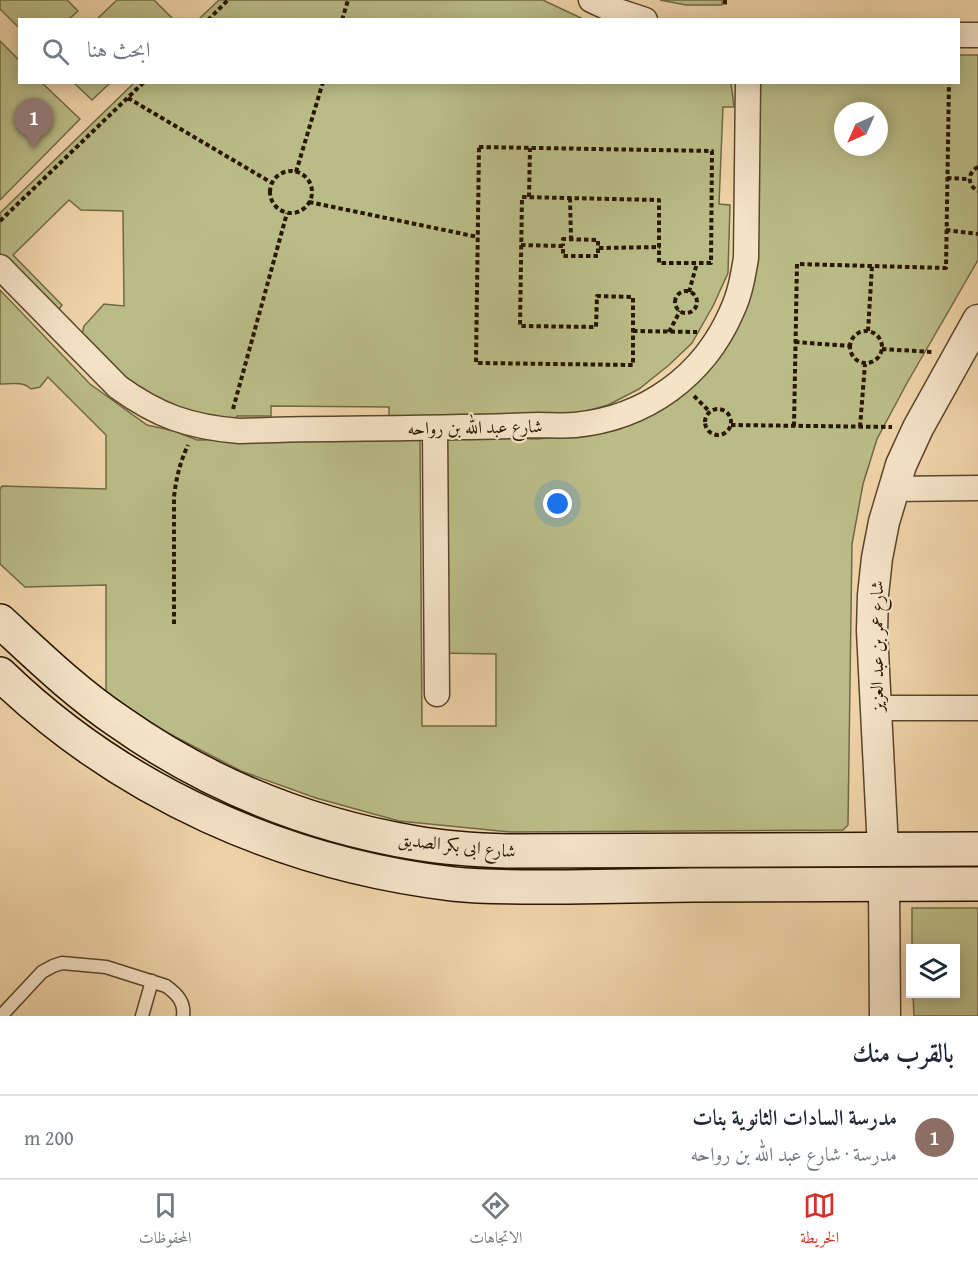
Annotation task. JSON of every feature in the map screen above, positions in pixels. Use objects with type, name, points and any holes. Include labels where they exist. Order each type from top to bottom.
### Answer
[{"type":"main road","name":"شارع ابى بكر الصديق","points":[[0,621],[64,680],[134,732],[185,763],[259,799],[337,826],[418,843],[462,849],[507,851],[978,849]]},
{"type":"main road","points":[[8,681],[41,659]]},
{"type":"main road","name":"شارع ابى بكر الصديق","points":[[8,681],[57,724],[101,756],[147,785],[245,832],[296,851],[349,866],[402,877],[456,884],[510,887],[978,884]]},
{"type":"main road","points":[[456,884],[462,849]]},
{"type":"street","points":[[591,0],[639,18]]},
{"type":"street","points":[[960,34],[978,35]]},
{"type":"street","name":"شارع عبد الله بن رواحه","points":[[0,267],[118,387],[157,411],[198,426],[239,431],[435,428],[575,425],[613,418],[648,404],[696,368],[722,333],[733,309],[746,258],[748,84]]},
{"type":"street","name":"شارع عمر بن عبد العزيز","points":[[883,849],[872,631],[877,558],[884,522],[902,465],[918,428],[978,320]]},
{"type":"street","points":[[435,428],[437,694]]},
{"type":"street","points":[[893,489],[978,488]]},
{"type":"street","points":[[876,708],[978,708]]},
{"type":"street","points":[[885,885],[885,1016]]},
{"type":"lane","points":[[6,1014],[42,972],[62,963],[106,966],[166,986],[174,992],[183,1005],[183,1016]]},
{"type":"lane","points":[[142,1016],[152,981]]},
{"type":"path","points":[[210,18],[228,0]]},
{"type":"path","points":[[343,18],[348,0]]},
{"type":"path","points":[[0,221],[142,84]]},
{"type":"path","points":[[296,172],[322,84]]},
{"type":"path","points":[[794,426],[797,264],[946,268],[949,84]]},
{"type":"path","points":[[128,98],[272,183]]},
{"type":"path","points":[[479,147],[712,152],[711,264],[658,263],[659,200],[529,197],[522,197],[520,326],[596,327],[597,296],[633,297],[633,365],[476,363],[479,147]]},
{"type":"path","points":[[529,197],[530,148]]},
{"type":"path","points":[[978,167],[972,171],[969,179],[972,187],[978,191]]},
{"type":"path","points":[[296,172],[309,184],[311,190],[309,202],[302,210],[287,213],[272,202],[270,189],[279,175],[296,172]]},
{"type":"path","points":[[947,178],[969,179]]},
{"type":"path","points":[[570,198],[571,239]]},
{"type":"path","points":[[309,202],[478,237]]},
{"type":"path","points":[[227,430],[287,213]]},
{"type":"path","points":[[946,230],[978,234]]},
{"type":"path","points":[[563,239],[571,239],[598,240],[598,256],[562,256],[563,239]]},
{"type":"path","points":[[521,245],[563,246]]},
{"type":"path","points":[[598,248],[660,247]]},
{"type":"path","points":[[689,291],[697,263]]},
{"type":"path","points":[[868,331],[872,266]]},
{"type":"path","points":[[682,291],[689,291],[695,296],[696,307],[690,312],[683,313],[675,306],[676,296],[682,291]]},
{"type":"path","points":[[669,332],[680,311]]},
{"type":"path","points":[[633,331],[722,333]]},
{"type":"path","points":[[868,331],[880,339],[882,349],[875,361],[865,364],[852,356],[850,346],[854,336],[868,331]]},
{"type":"path","points":[[795,342],[850,346]]},
{"type":"path","points":[[882,349],[959,354]]},
{"type":"path","points":[[860,427],[865,364]]},
{"type":"path","points":[[722,410],[728,414],[731,425],[723,434],[715,435],[708,430],[705,423],[710,412],[722,410]]},
{"type":"path","points":[[731,425],[918,428]]},
{"type":"path","points":[[174,624],[175,487],[183,458],[198,426]]},
{"type":"green space","points":[[0,0],[67,0],[78,11],[70,18],[18,18],[18,27],[0,9]]},
{"type":"green space","points":[[117,0],[154,0],[172,18],[98,18]]},
{"type":"green space","points":[[219,0],[543,0],[581,18],[200,18]]},
{"type":"green space","points":[[660,0],[722,0],[722,5],[686,5]]},
{"type":"green space","points":[[0,41],[18,59],[18,84],[43,84],[80,119],[0,200]]},
{"type":"green space","points":[[960,55],[978,55],[978,260],[877,439],[863,484],[852,544],[848,825],[843,830],[510,832],[399,821],[316,798],[241,771],[164,731],[106,693],[106,585],[25,587],[0,564],[0,489],[2,486],[106,489],[106,435],[48,377],[40,387],[31,389],[21,384],[0,384],[0,290],[90,384],[147,425],[174,431],[197,440],[420,437],[422,726],[496,726],[496,654],[440,653],[438,436],[538,439],[620,429],[672,401],[740,306],[759,84],[960,84]]},
{"type":"green space","points":[[75,84],[109,84],[92,100]]},
{"type":"green space","points":[[133,84],[731,84],[734,107],[723,107],[719,204],[730,205],[728,273],[713,306],[692,343],[639,389],[608,405],[576,414],[389,416],[389,407],[271,406],[271,416],[237,416],[227,430],[140,391],[80,343],[84,326],[104,304],[124,306],[123,211],[81,210],[69,200],[13,255],[62,305],[57,312],[0,261],[0,213]]},
{"type":"green space","points":[[912,908],[978,908],[978,1016],[914,1016],[913,998],[960,998],[960,944],[912,944]]},
{"type":"place","name":"مدرسة السادات الثانوية بنات","points":[[34,148]]}]
